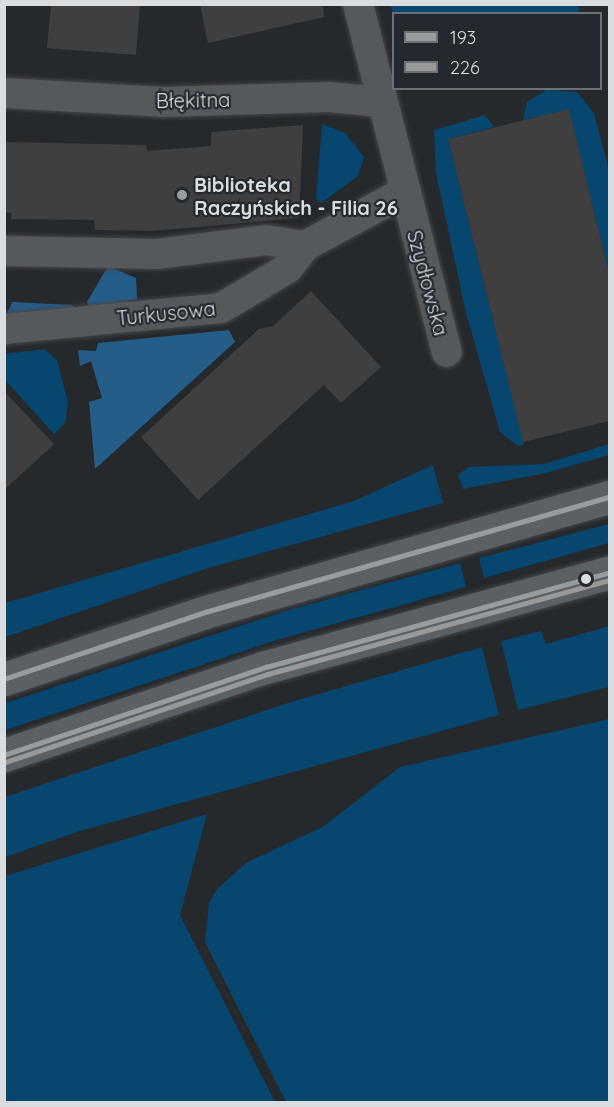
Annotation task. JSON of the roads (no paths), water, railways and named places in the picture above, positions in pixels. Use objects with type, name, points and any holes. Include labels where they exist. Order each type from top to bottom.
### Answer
[{"type":"main road","points":[[4,679],[205,612],[609,497]]},
{"type":"main road","points":[[4,755],[267,667],[609,572]]},
{"type":"street","name":"Szydłowska","points":[[358,4],[404,192],[447,352]]},
{"type":"street","name":"Błękitna","points":[[4,93],[163,102],[328,97],[382,102]]},
{"type":"street","name":"Turkusowa","points":[[4,329],[221,308],[288,268],[306,246],[404,192]]},
{"type":"street","points":[[4,251],[157,254],[267,240],[306,246]]},
{"type":"place","name":"Biblioteka Raczyńskich - Filia 26","points":[[182,195]]}]
